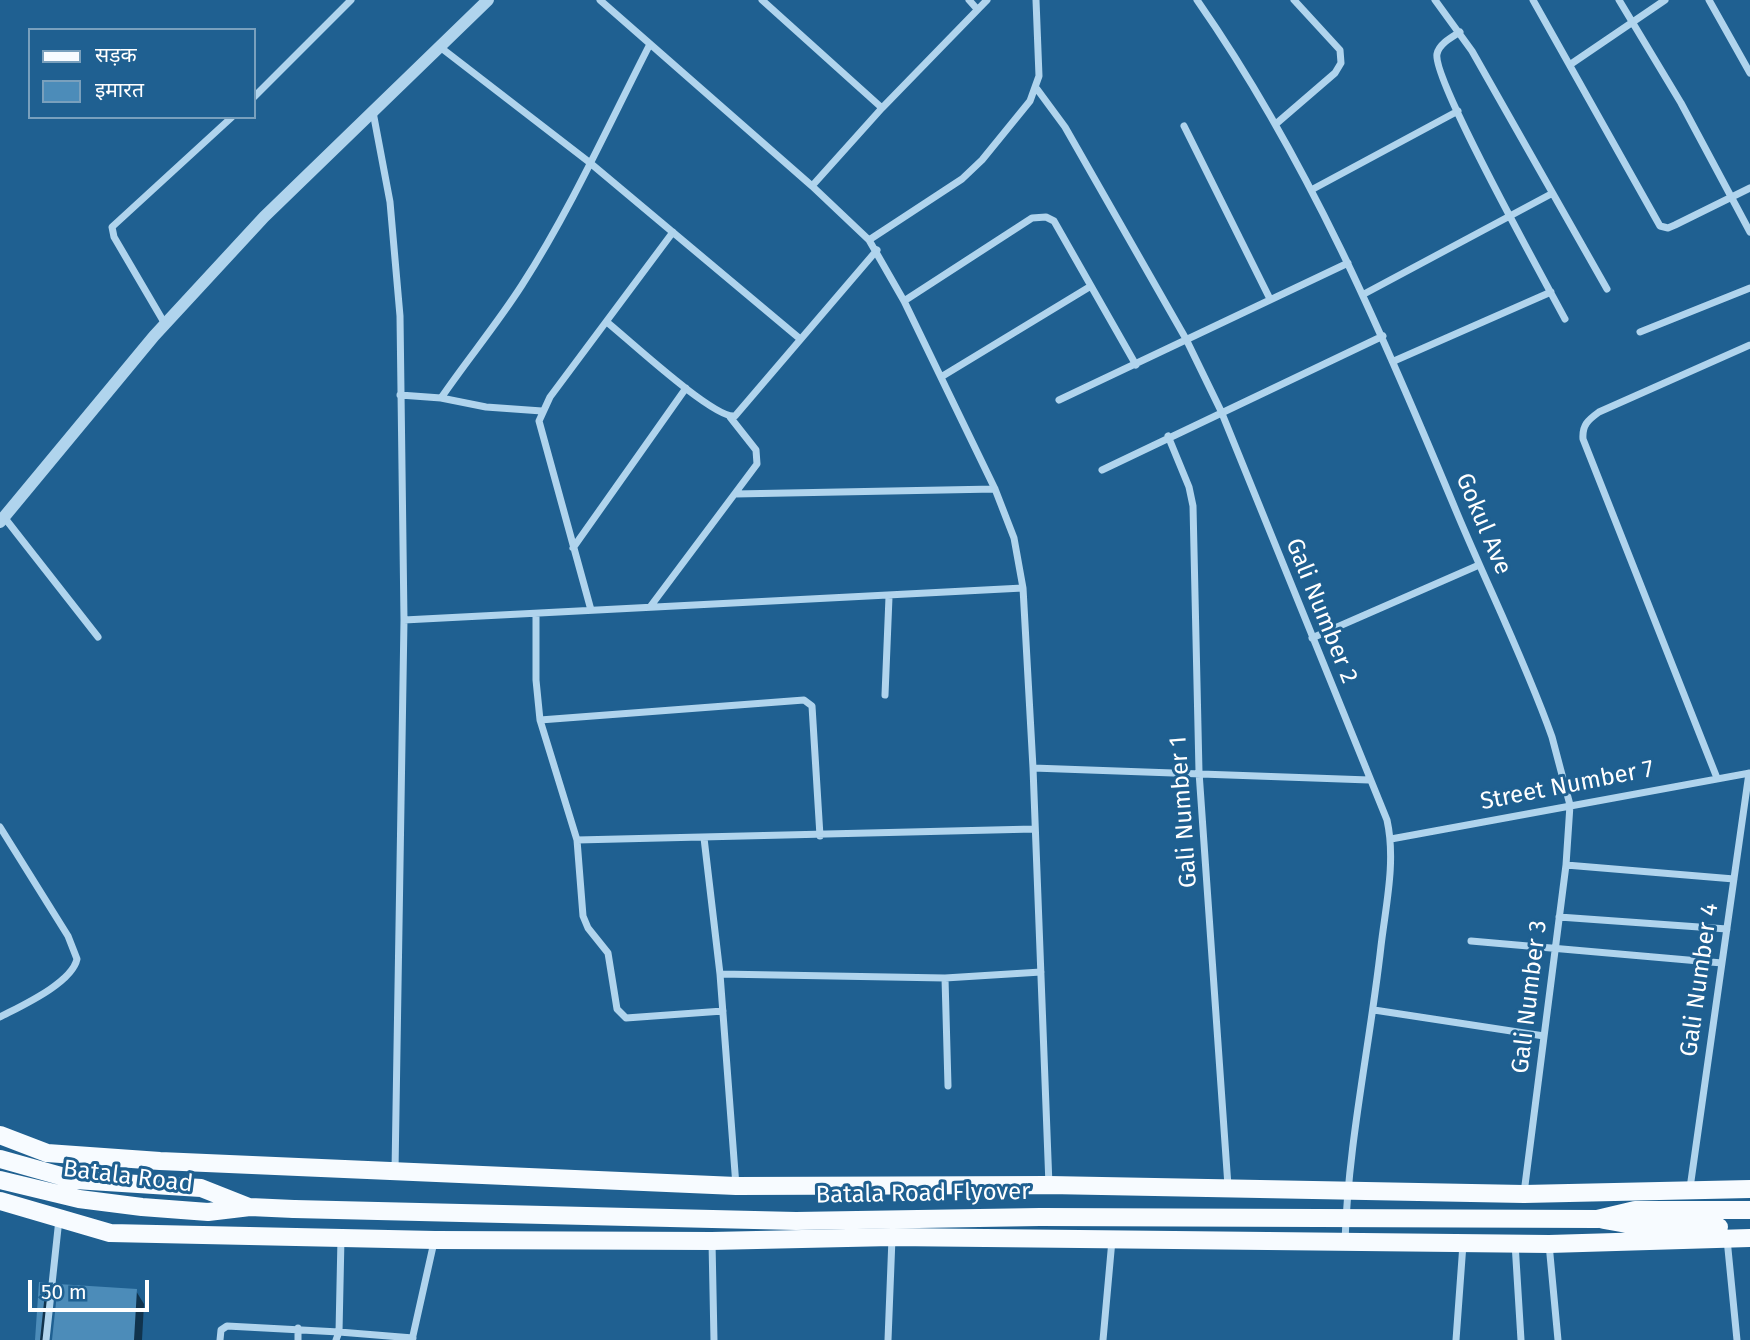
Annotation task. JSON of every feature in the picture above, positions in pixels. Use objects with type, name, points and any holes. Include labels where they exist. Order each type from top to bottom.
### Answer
[{"type":"main road","points":[[0,1135],[47,1153],[736,1186],[1049,1185],[1524,1194],[1750,1189]]},
{"type":"main road","points":[[0,1159],[75,1180],[201,1188],[250,1207]]},
{"type":"main road","points":[[173,1161],[174,1188]]},
{"type":"main road","name":"Batala Road","points":[[0,1180],[79,1199],[142,1207],[208,1212],[250,1207]]},
{"type":"main road","points":[[0,1201],[110,1233],[435,1240],[712,1241],[892,1237],[1549,1244],[1750,1238]]},
{"type":"main road","name":"Batala Road Flyover","points":[[250,1207],[796,1221],[1040,1217],[1597,1219],[1638,1226],[1750,1227]]},
{"type":"main road","name":"Batala Road Flyover","points":[[1597,1219],[1635,1210],[1750,1210]]},
{"type":"street","points":[[256,95],[351,0]]},
{"type":"street","points":[[98,637],[2,520],[165,324],[264,217],[488,0]]},
{"type":"street","points":[[600,0],[813,186],[869,240],[904,301],[995,489],[1013,538],[1023,588],[1033,768],[1049,1185]]},
{"type":"street","points":[[969,0],[977,9]]},
{"type":"street","points":[[813,186],[882,108],[987,0]]},
{"type":"street","points":[[869,240],[962,179],[982,160],[1037,89],[1036,0]]},
{"type":"street","name":"Gokul Ave","points":[[1197,0],[1277,123],[1313,189],[1364,294],[1544,715],[1570,805]]},
{"type":"street","points":[[1277,123],[1335,73],[1341,63],[1340,50],[1294,0]]},
{"type":"street","points":[[1434,0],[1460,32],[1607,289]]},
{"type":"street","points":[[1533,0],[1660,226],[1668,228],[1750,188]]},
{"type":"street","points":[[1619,0],[1681,103],[1750,232]]},
{"type":"street","points":[[1571,64],[1665,0]]},
{"type":"street","points":[[1709,0],[1750,73]]},
{"type":"street","points":[[769,2],[882,108]]},
{"type":"street","points":[[1460,32],[1437,52],[1437,60],[1458,111],[1510,217],[1565,319]]},
{"type":"street","points":[[441,398],[522,285],[557,227],[650,44]]},
{"type":"street","points":[[440,47],[589,162],[799,338]]},
{"type":"street","name":"Gali Number 2","points":[[1037,89],[1065,127],[1186,339],[1221,411],[1387,820],[1391,839],[1374,1010],[1347,1191],[1345,1242]]},
{"type":"street","points":[[373,111],[396,250],[400,316],[404,620],[395,1171]]},
{"type":"street","points":[[1313,189],[1458,111]]},
{"type":"street","points":[[165,324],[114,237],[112,227],[230,119]]},
{"type":"street","points":[[1184,126],[1270,299]]},
{"type":"street","points":[[1364,294],[1551,194]]},
{"type":"street","points":[[904,301],[1032,219],[1040,217],[1054,221],[1136,365]]},
{"type":"street","points":[[591,610],[539,428],[542,411],[673,232]]},
{"type":"street","points":[[730,417],[740,413],[799,338],[877,250]]},
{"type":"street","points":[[1059,400],[1348,263]]},
{"type":"street","points":[[941,377],[1091,286]]},
{"type":"street","points":[[1640,332],[1750,288]]},
{"type":"street","points":[[1394,361],[1550,292]]},
{"type":"street","points":[[608,323],[686,388],[730,417],[756,450],[758,458],[650,607]]},
{"type":"street","points":[[1102,470],[1168,436],[1383,337]]},
{"type":"street","points":[[1717,778],[1582,431],[1599,412],[1750,345]]},
{"type":"street","points":[[573,548],[686,388]]},
{"type":"street","points":[[400,395],[441,398],[485,407],[542,411]]},
{"type":"street","name":"Gali Number 1","points":[[1168,436],[1189,487],[1193,506],[1199,772],[1228,1190]]},
{"type":"street","points":[[734,494],[995,489]]},
{"type":"street","points":[[1312,638],[1479,565]]},
{"type":"street","points":[[404,620],[1023,588]]},
{"type":"street","points":[[885,695],[889,597]]},
{"type":"street","points":[[536,614],[536,680],[540,720],[577,840],[583,916],[588,928],[608,953],[618,1013],[626,1018],[723,1011]]},
{"type":"street","points":[[540,720],[804,700],[812,706],[820,836]]},
{"type":"street","points":[[1033,768],[1369,780]]},
{"type":"street","name":"Street Number 7","points":[[1391,839],[1749,773]]},
{"type":"street","name":"Gali Number 4","points":[[1690,1192],[1749,773]]},
{"type":"street","name":"Gali Number 3","points":[[1524,1194],[1566,865],[1570,805]]},
{"type":"street","points":[[0,827],[68,936],[77,959],[70,973],[61,981],[0,1017]]},
{"type":"street","points":[[577,840],[1034,829]]},
{"type":"street","points":[[704,838],[720,974],[736,1186]]},
{"type":"street","points":[[1566,865],[1734,879]]},
{"type":"street","points":[[1559,917],[1727,929]]},
{"type":"street","points":[[1471,941],[1722,963]]},
{"type":"street","points":[[720,974],[945,978],[1041,972]]},
{"type":"street","points":[[945,978],[948,1086]]},
{"type":"street","points":[[1374,1010],[1544,1036]]},
{"type":"street","points":[[46,1340],[59,1218]]},
{"type":"street","points":[[338,1336],[341,1237]]},
{"type":"street","points":[[888,1340],[892,1237]]},
{"type":"street","points":[[1727,1238],[1737,1340]]},
{"type":"street","points":[[220,1340],[221,1330],[227,1326],[298,1328],[338,1336],[413,1339],[435,1240]]},
{"type":"street","points":[[1103,1340],[1112,1240]]},
{"type":"street","points":[[712,1241],[714,1340]]},
{"type":"street","points":[[1515,1242],[1521,1340]]},
{"type":"street","points":[[1456,1340],[1463,1243]]},
{"type":"street","points":[[1549,1244],[1558,1340]]},
{"type":"street","points":[[298,1328],[298,1340]]},
{"type":"building","points":[[39,1282],[46,1283],[40,1340],[35,1340]]},
{"type":"building","points":[[58,1284],[137,1289],[134,1340],[52,1340]]}]
